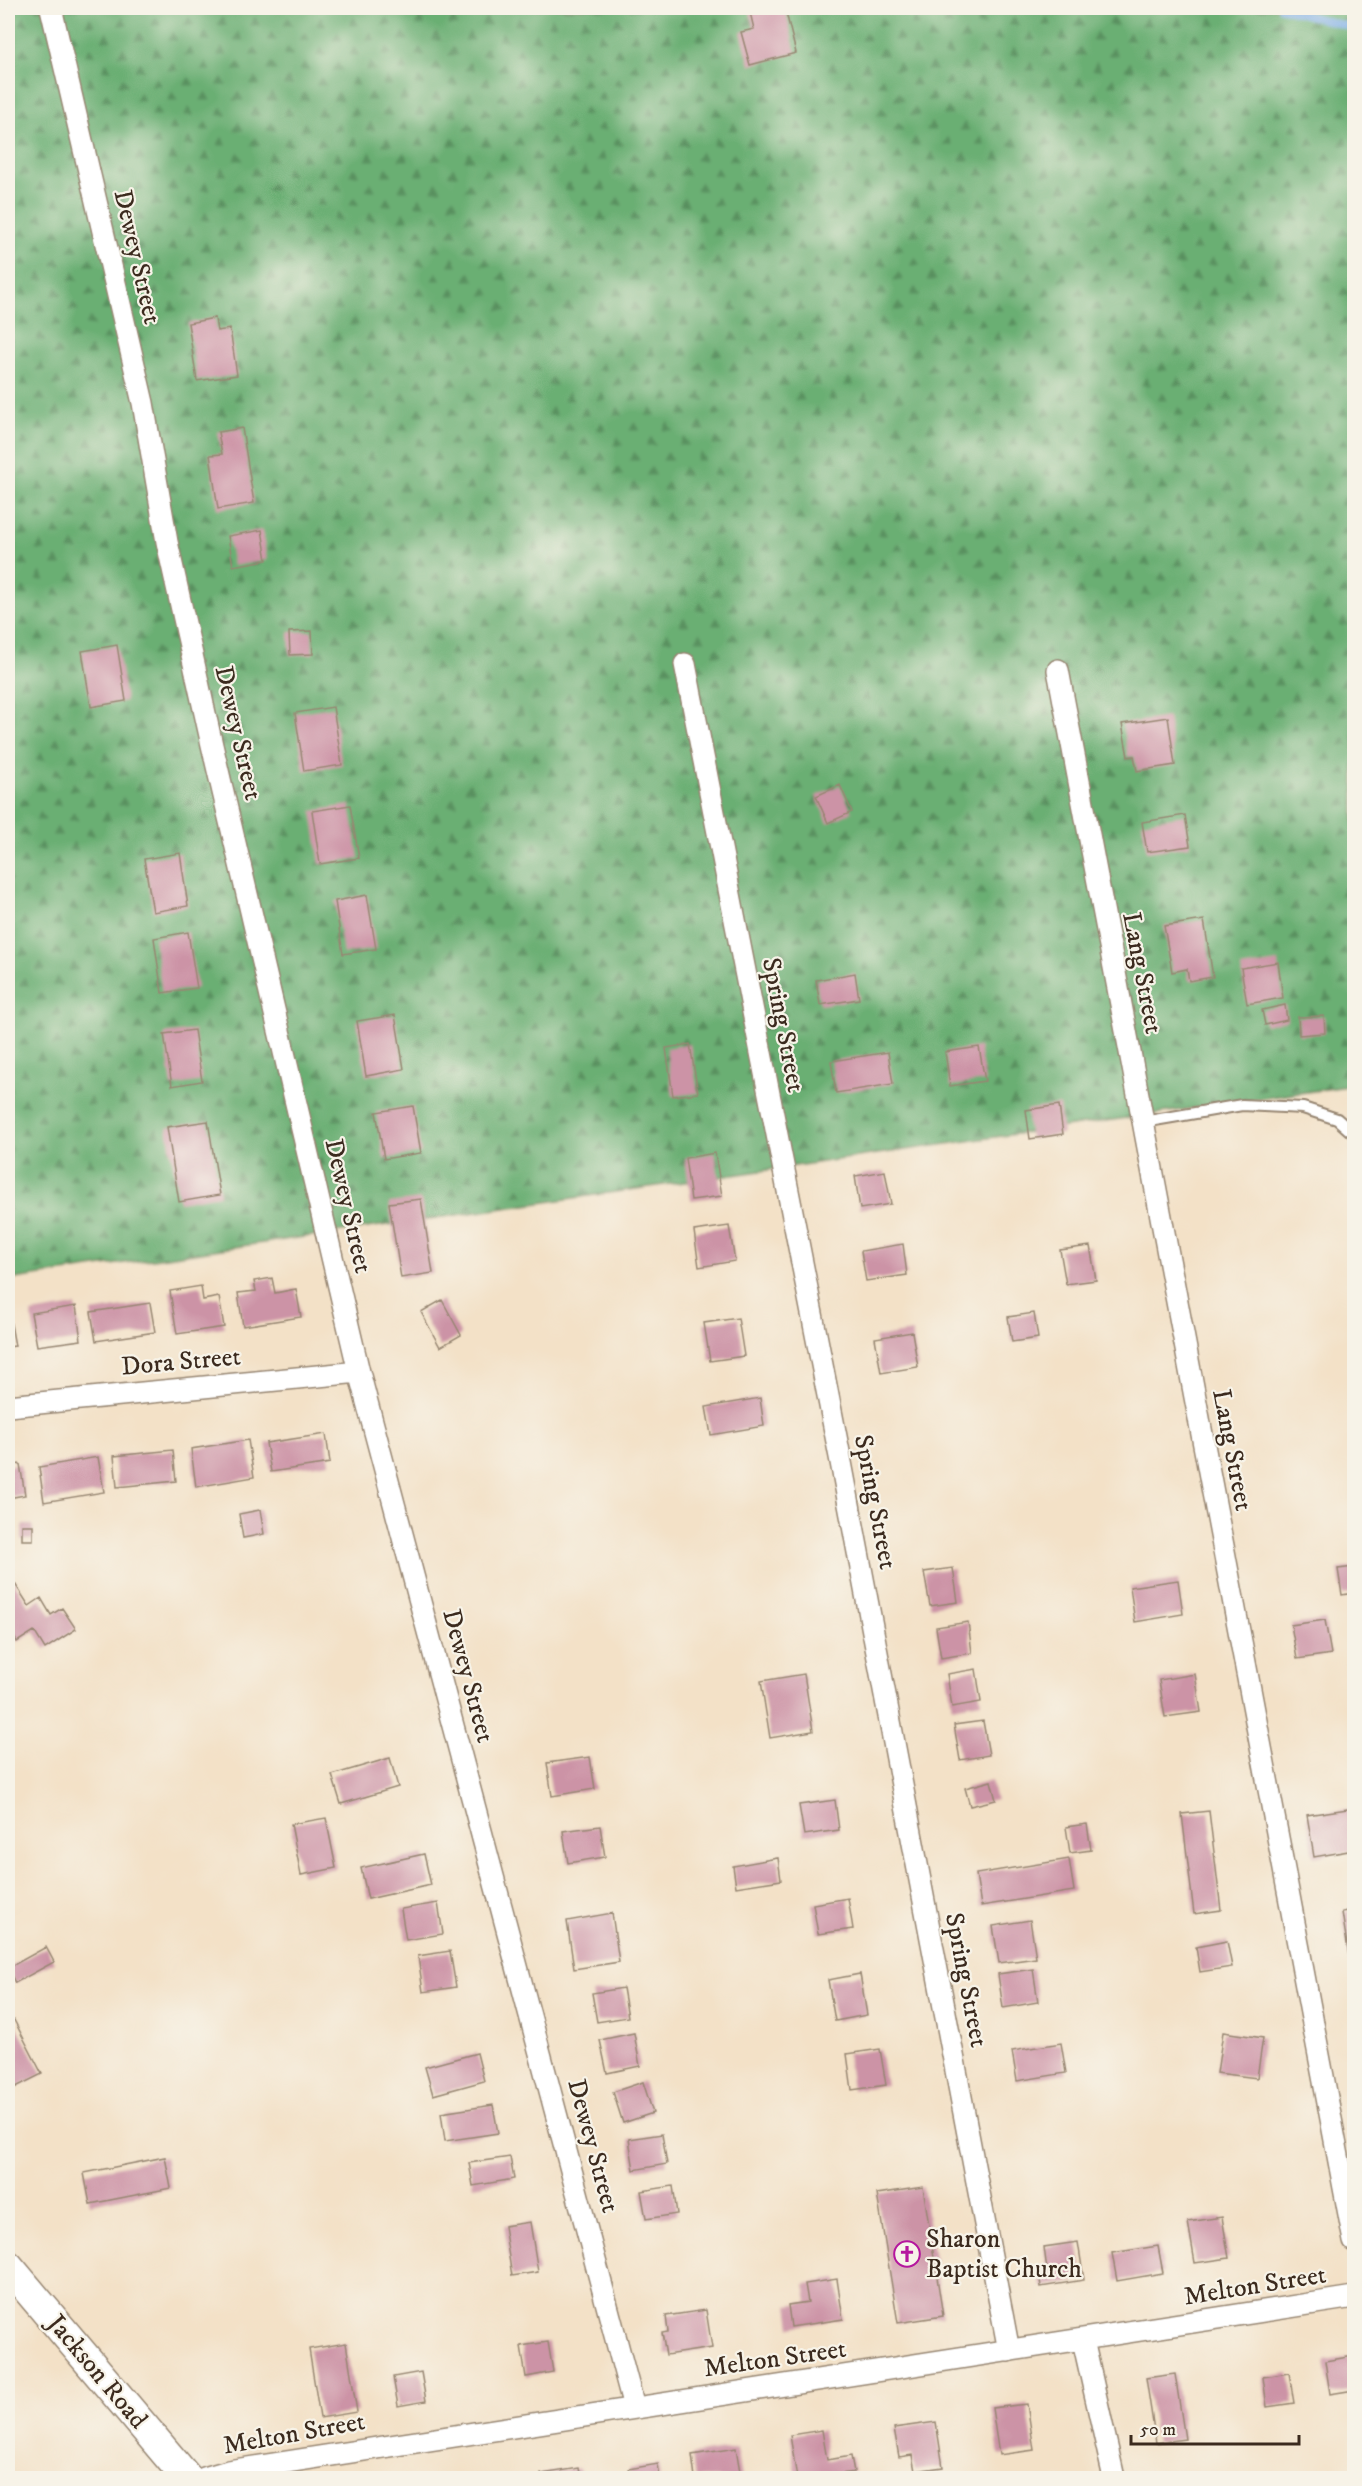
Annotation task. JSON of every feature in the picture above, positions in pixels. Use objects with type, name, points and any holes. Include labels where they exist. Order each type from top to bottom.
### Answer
[{"type":"main road","name":"Jackson Road","points":[[8,2266],[187,2478]]},
{"type":"street","name":"Dewey Street","points":[[51,8],[143,403],[167,542],[212,745],[359,1372],[634,2407]]},
{"type":"street","name":"Spring Street","points":[[685,664],[840,1457],[1009,2351]]},
{"type":"street","name":"Lang Street","points":[[1058,670],[1354,2241]]},
{"type":"street","name":"Dora Street","points":[[8,1406],[359,1372]]},
{"type":"street","name":"Melton Street","points":[[204,2478],[228,2471],[634,2407],[1354,2297]]},
{"type":"street","points":[[1083,2340],[1114,2478]]},
{"type":"lane","points":[[1143,1122],[1242,1105],[1293,1107],[1337,1119],[1354,1134]]},
{"type":"green space","points":[[8,8],[1354,8],[1354,1085],[8,1280]]},
{"type":"building","points":[[749,8],[785,8],[796,53],[750,65],[741,32],[754,29]]},
{"type":"building","points":[[215,318],[217,331],[230,329],[237,375],[197,381],[188,323]]},
{"type":"building","points":[[242,428],[254,503],[218,509],[210,455],[222,454],[218,432]]},
{"type":"building","points":[[262,530],[267,560],[233,566],[228,536]]},
{"type":"building","points":[[312,631],[313,654],[290,655],[289,632]]},
{"type":"building","points":[[117,645],[126,701],[91,707],[82,651]]},
{"type":"building","points":[[333,707],[342,765],[304,771],[295,713]]},
{"type":"building","points":[[1168,717],[1175,765],[1137,771],[1134,756],[1128,757],[1122,724]]},
{"type":"building","points":[[840,785],[852,812],[828,823],[816,796]]},
{"type":"building","points":[[350,805],[359,858],[320,864],[312,811]]},
{"type":"building","points":[[1185,815],[1190,846],[1147,852],[1142,822]]},
{"type":"building","points":[[180,853],[188,906],[153,912],[144,859]]},
{"type":"building","points":[[367,895],[376,949],[343,954],[335,901]]},
{"type":"building","points":[[1204,920],[1213,977],[1189,981],[1187,969],[1172,972],[1164,926]]},
{"type":"building","points":[[188,932],[197,988],[162,993],[154,938]]},
{"type":"building","points":[[1278,962],[1283,998],[1247,1004],[1241,968]]},
{"type":"building","points":[[855,973],[859,999],[820,1005],[816,980]]},
{"type":"building","points":[[1285,1005],[1287,1020],[1265,1025],[1262,1010]]},
{"type":"building","points":[[395,1015],[404,1069],[366,1076],[357,1021]]},
{"type":"building","points":[[1324,1016],[1325,1033],[1299,1035],[1298,1017]]},
{"type":"building","points":[[194,1030],[202,1081],[172,1086],[164,1034]]},
{"type":"building","points":[[690,1044],[698,1093],[673,1096],[666,1048]]},
{"type":"building","points":[[979,1047],[985,1081],[950,1086],[945,1052]]},
{"type":"building","points":[[888,1052],[893,1084],[836,1093],[831,1061]]},
{"type":"building","points":[[1059,1105],[1063,1134],[1030,1139],[1026,1110]]},
{"type":"building","points":[[413,1106],[421,1153],[384,1159],[376,1112]]},
{"type":"building","points":[[208,1121],[220,1195],[179,1202],[167,1127]]},
{"type":"building","points":[[715,1153],[722,1196],[691,1200],[685,1158]]},
{"type":"building","points":[[885,1171],[891,1204],[860,1209],[855,1176]]},
{"type":"building","points":[[421,1199],[433,1273],[401,1278],[389,1203]]},
{"type":"building","points":[[729,1226],[735,1261],[699,1267],[694,1231]]},
{"type":"building","points":[[903,1244],[907,1275],[866,1281],[861,1251]]},
{"type":"building","points":[[1090,1246],[1096,1280],[1066,1284],[1060,1250]]},
{"type":"building","points":[[272,1278],[275,1293],[296,1289],[301,1317],[243,1326],[238,1293],[256,1291],[254,1281]]},
{"type":"building","points":[[201,1286],[203,1300],[219,1297],[224,1327],[177,1334],[170,1291]]},
{"type":"building","points":[[442,1300],[461,1335],[440,1347],[421,1312]]},
{"type":"building","points":[[150,1303],[155,1332],[96,1341],[91,1312]]},
{"type":"building","points":[[76,1306],[81,1340],[37,1346],[31,1313]]},
{"type":"building","points":[[1034,1313],[1038,1338],[1012,1342],[1008,1317]]},
{"type":"building","points":[[8,1314],[15,1346],[8,1347]]},
{"type":"building","points":[[738,1318],[744,1356],[710,1361],[704,1323]]},
{"type":"building","points":[[912,1332],[918,1367],[881,1373],[875,1338]]},
{"type":"building","points":[[760,1398],[764,1426],[711,1435],[706,1407]]},
{"type":"building","points":[[326,1434],[330,1463],[271,1472],[266,1443]]},
{"type":"building","points":[[248,1440],[254,1477],[196,1487],[191,1449]]},
{"type":"building","points":[[173,1450],[176,1481],[117,1487],[114,1456]]},
{"type":"building","points":[[98,1457],[104,1492],[44,1502],[39,1467]]},
{"type":"building","points":[[20,1464],[25,1495],[8,1498],[8,1466]]},
{"type":"building","points":[[260,1510],[264,1534],[243,1538],[239,1514]]},
{"type":"building","points":[[22,1525],[33,1525],[33,1540],[22,1540]]},
{"type":"building","points":[[1354,1567],[1354,1593],[1342,1595],[1338,1569]]},
{"type":"building","points":[[953,1568],[958,1602],[930,1606],[924,1572]]},
{"type":"building","points":[[10,1576],[29,1606],[41,1598],[51,1615],[62,1608],[76,1629],[45,1649],[34,1631],[17,1642],[8,1627],[8,1577]]},
{"type":"building","points":[[1178,1580],[1183,1614],[1135,1622],[1130,1587]]},
{"type":"building","points":[[1325,1620],[1331,1654],[1297,1659],[1291,1625]]},
{"type":"building","points":[[968,1622],[972,1653],[941,1658],[936,1627]]},
{"type":"building","points":[[976,1669],[981,1702],[952,1707],[947,1674]]},
{"type":"building","points":[[804,1674],[813,1731],[770,1738],[761,1681]]},
{"type":"building","points":[[1195,1674],[1201,1712],[1165,1717],[1159,1680]]},
{"type":"building","points":[[983,1721],[989,1755],[960,1760],[954,1725]]},
{"type":"building","points":[[590,1757],[595,1789],[552,1796],[547,1763]]},
{"type":"building","points":[[390,1758],[398,1787],[341,1804],[332,1775]]},
{"type":"building","points":[[991,1781],[996,1800],[970,1806],[965,1788]]},
{"type":"building","points":[[835,1800],[839,1830],[804,1835],[799,1805]]},
{"type":"building","points":[[1354,1808],[1354,1850],[1314,1857],[1307,1815]]},
{"type":"building","points":[[1209,1811],[1221,1910],[1194,1914],[1182,1814]]},
{"type":"building","points":[[326,1818],[336,1868],[301,1875],[291,1824]]},
{"type":"building","points":[[1087,1824],[1091,1850],[1070,1853],[1066,1827]]},
{"type":"building","points":[[600,1826],[605,1857],[568,1863],[563,1831]]},
{"type":"building","points":[[424,1854],[431,1885],[368,1899],[361,1868]]},
{"type":"building","points":[[778,1858],[781,1880],[736,1887],[733,1866]]},
{"type":"building","points":[[1069,1859],[1074,1891],[981,1906],[976,1874]]},
{"type":"building","points":[[848,1898],[853,1929],[818,1934],[813,1904]]},
{"type":"building","points":[[438,1903],[443,1934],[406,1940],[401,1909]]},
{"type":"building","points":[[1354,1910],[1354,1956],[1349,1957],[1342,1912]]},
{"type":"building","points":[[612,1913],[619,1962],[574,1969],[567,1921]]},
{"type":"building","points":[[1030,1920],[1036,1958],[999,1963],[993,1926]]},
{"type":"building","points":[[1227,1941],[1232,1967],[1200,1972],[1196,1947]]},
{"type":"building","points":[[46,1947],[54,1962],[15,1983],[8,1968]]},
{"type":"building","points":[[450,1951],[456,1987],[423,1992],[418,1956]]},
{"type":"building","points":[[1033,1969],[1038,2002],[1003,2008],[998,1974]]},
{"type":"building","points":[[860,1974],[867,2015],[835,2021],[828,1980]]},
{"type":"building","points":[[623,1988],[628,2017],[597,2022],[592,1993]]},
{"type":"building","points":[[14,2020],[42,2074],[8,2091],[8,2024]]},
{"type":"building","points":[[1223,2032],[1263,2038],[1257,2078],[1217,2073]]},
{"type":"building","points":[[634,2033],[640,2066],[607,2073],[600,2040]]},
{"type":"building","points":[[1061,2043],[1066,2073],[1017,2081],[1012,2051]]},
{"type":"building","points":[[880,2049],[886,2085],[852,2090],[847,2054]]},
{"type":"building","points":[[477,2053],[484,2081],[433,2095],[425,2067]]},
{"type":"building","points":[[643,2082],[653,2113],[623,2123],[613,2092]]},
{"type":"building","points":[[493,2105],[498,2133],[445,2141],[441,2113]]},
{"type":"building","points":[[662,2134],[667,2164],[634,2170],[629,2139]]},
{"type":"building","points":[[165,2157],[171,2188],[90,2204],[84,2173]]},
{"type":"building","points":[[510,2157],[514,2179],[473,2186],[469,2163]]},
{"type":"building","points":[[673,2186],[677,2214],[646,2219],[641,2191]]},
{"type":"building","points":[[923,2187],[943,2316],[898,2323],[877,2194]]},
{"type":"building","points":[[1222,2217],[1229,2258],[1195,2263],[1188,2222]]},
{"type":"building","points":[[530,2222],[538,2272],[512,2276],[504,2226]]},
{"type":"building","points":[[1078,2242],[1084,2280],[1041,2287],[1039,2272],[1047,2270],[1044,2247]]},
{"type":"building","points":[[1158,2246],[1163,2273],[1117,2281],[1112,2253]]},
{"type":"building","points":[[837,2279],[843,2319],[791,2327],[788,2305],[808,2302],[805,2284]]},
{"type":"building","points":[[706,2310],[712,2348],[666,2355],[662,2333],[668,2332],[666,2316]]},
{"type":"building","points":[[548,2342],[553,2372],[526,2377],[521,2346]]},
{"type":"building","points":[[346,2343],[357,2412],[320,2418],[309,2349]]},
{"type":"building","points":[[1354,2356],[1354,2390],[1330,2394],[1325,2361]]},
{"type":"building","points":[[421,2372],[426,2401],[398,2406],[393,2377]]},
{"type":"building","points":[[1289,2373],[1294,2403],[1267,2407],[1263,2377]]},
{"type":"building","points":[[1175,2374],[1185,2439],[1156,2443],[1146,2378]]},
{"type":"building","points":[[1027,2404],[1034,2450],[999,2455],[992,2408]]},
{"type":"building","points":[[936,2422],[943,2467],[915,2471],[912,2455],[899,2457],[894,2428]]},
{"type":"building","points":[[822,2430],[827,2460],[851,2456],[854,2472],[816,2478],[797,2478],[790,2435]]},
{"type":"building","points":[[736,2448],[741,2478],[695,2478],[692,2455]]},
{"type":"building","points":[[658,2464],[660,2478],[630,2478],[628,2469]]},
{"type":"building","points":[[579,2468],[581,2478],[542,2478],[541,2474]]},
{"type":"waterway","points":[[1281,8],[1354,28]]},
{"type":"place","name":"Sharon Baptist Church","points":[[907,2254]]}]
